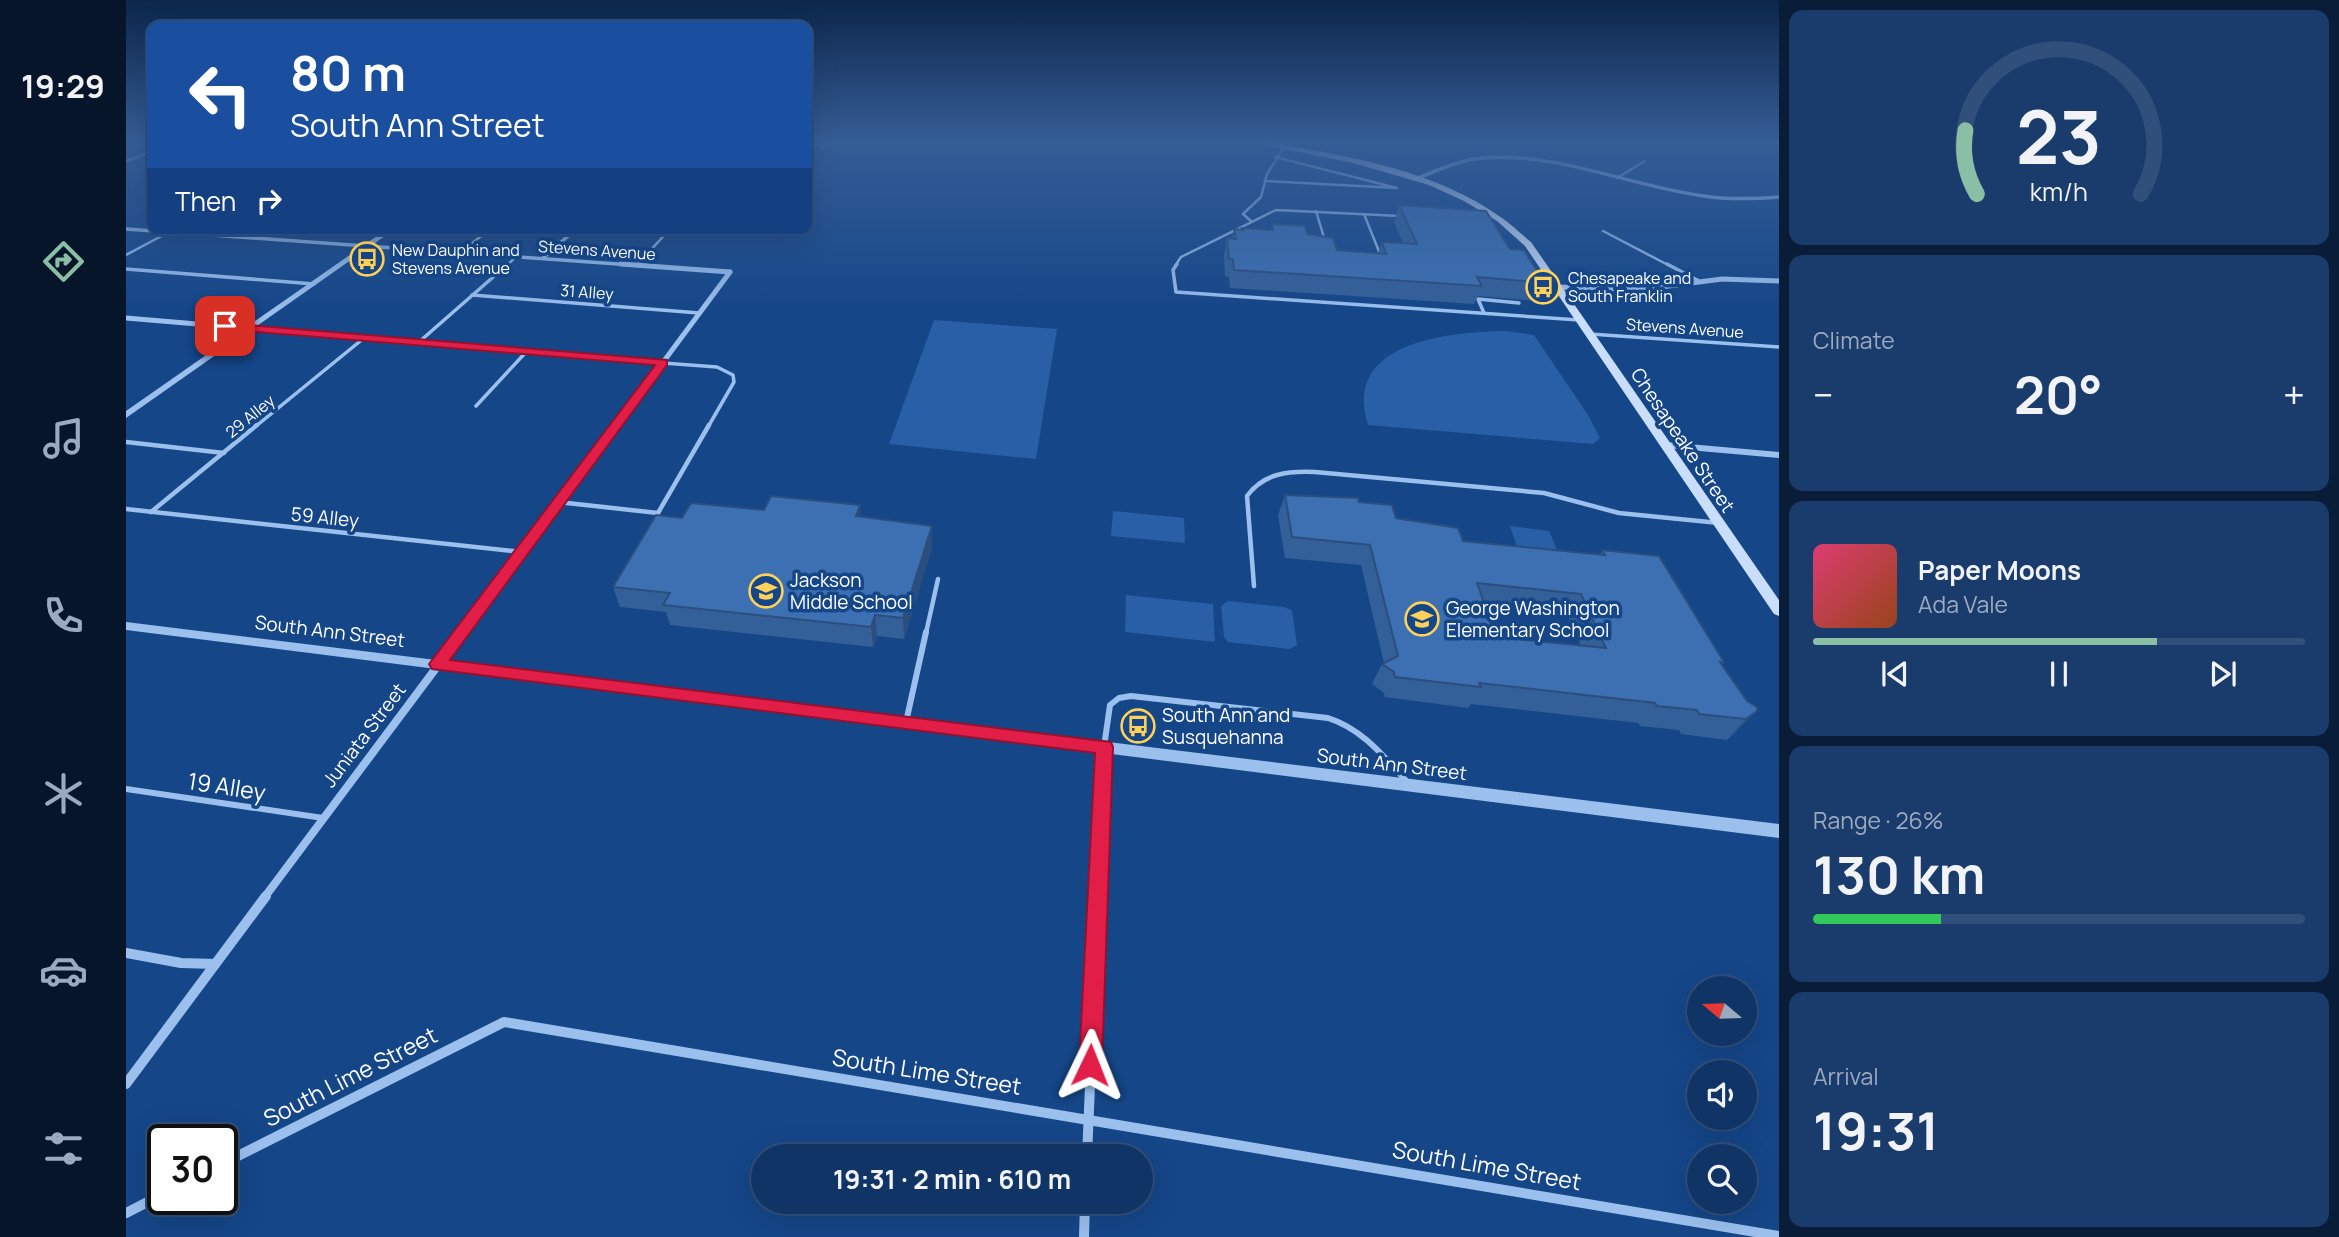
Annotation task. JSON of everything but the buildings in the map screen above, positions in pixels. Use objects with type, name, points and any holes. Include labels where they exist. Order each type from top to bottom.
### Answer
[{"type":"main road","name":"Chesapeake Street","points":[[1460,198],[1491,215],[1528,244],[1778,608]]},
{"type":"street","name":"Stevens Avenue","points":[[126,229],[147,230]]},
{"type":"street","name":"Stevens Avenue","points":[[212,235],[730,271]]},
{"type":"street","points":[[126,415],[384,235]]},
{"type":"street","points":[[543,258],[569,235]]},
{"type":"street","name":"Juniata Street","points":[[126,1084],[730,271]]},
{"type":"street","points":[[1559,287],[1637,290],[1740,278],[1779,281]]},
{"type":"street","points":[[126,318],[663,363]]},
{"type":"street","points":[[1666,445],[1779,455]]},
{"type":"street","name":"South Ann Street","points":[[126,626],[1779,831]]},
{"type":"street","points":[[1087,1144],[1104,747]]},
{"type":"street","points":[[126,953],[181,963],[215,964]]},
{"type":"street","name":"South Lime Street","points":[[238,1156],[504,1022],[1779,1236]]},
{"type":"street","points":[[126,1213],[147,1202]]},
{"type":"street","points":[[1084,1237],[1085,1214]]},
{"type":"lane","points":[[1251,221],[1242,214],[1260,198]]},
{"type":"lane","points":[[1406,216],[1276,209],[1181,257],[1173,270],[1176,292],[1582,320]]},
{"type":"lane","points":[[1315,211],[1328,251]]},
{"type":"lane","points":[[1364,214],[1380,254],[1367,253]]},
{"type":"lane","points":[[1481,216],[1491,215]]},
{"type":"lane","points":[[1603,230],[1701,282]]},
{"type":"lane","points":[[126,255],[163,235]]},
{"type":"lane","points":[[461,253],[483,235]]},
{"type":"lane","points":[[637,265],[664,235]]},
{"type":"lane","points":[[419,342],[517,256]]},
{"type":"lane","points":[[126,269],[314,284]]},
{"type":"lane","name":"31 Alley","points":[[472,295],[699,313]]},
{"type":"lane","points":[[1484,313],[1478,299],[1519,303]]},
{"type":"lane","name":"Stevens Avenue","points":[[1590,334],[1779,347]]},
{"type":"lane","name":"29 Alley","points":[[151,512],[363,338]]},
{"type":"lane","points":[[476,406],[527,351]]},
{"type":"lane","points":[[558,502],[658,513],[734,382],[733,375],[724,368],[663,363]]},
{"type":"lane","points":[[126,442],[224,453]]},
{"type":"lane","points":[[1254,586],[1247,496],[1261,479],[1276,474],[1315,472],[1544,493],[1619,513],[1719,523]]},
{"type":"lane","name":"59 Alley","points":[[126,509],[521,552]]},
{"type":"lane","points":[[906,722],[938,579]]},
{"type":"lane","points":[[1104,747],[1110,705],[1119,698],[1131,696],[1312,715],[1344,723],[1367,739],[1411,786]]},
{"type":"lane","name":"19 Alley","points":[[126,789],[323,818]]},
{"type":"shaded area","points":[[934,320],[1057,329],[1036,459],[889,444]]},
{"type":"shaded area","points":[[1506,331],[1534,335],[1588,415],[1600,438],[1593,444],[1368,425],[1364,397],[1370,375],[1385,359],[1406,347],[1431,339],[1457,334]]},
{"type":"shaded area","points":[[1113,511],[1184,518],[1185,543],[1111,536]]},
{"type":"shaded area","points":[[1510,526],[1549,531],[1558,552],[1517,547]]},
{"type":"shaded area","points":[[1126,595],[1213,604],[1215,642],[1125,632]]},
{"type":"shaded area","points":[[1228,601],[1292,610],[1297,645],[1289,649],[1228,642],[1224,637],[1221,606]]},
{"type":"place","name":"New Dauphin and Stevens Avenue","points":[[367,259]]},
{"type":"place","name":"Chesapeake and South Franklin","points":[[1543,287]]},
{"type":"place","name":"Jackson Middle School","points":[[766,591]]},
{"type":"place","name":"George Washington Elementary School","points":[[1422,619]]},
{"type":"place","name":"South Ann and Susquehanna","points":[[1138,726]]},
{"type":"route","points":[[225,326],[663,363],[438,664],[1104,747],[1090,1065]]}]
